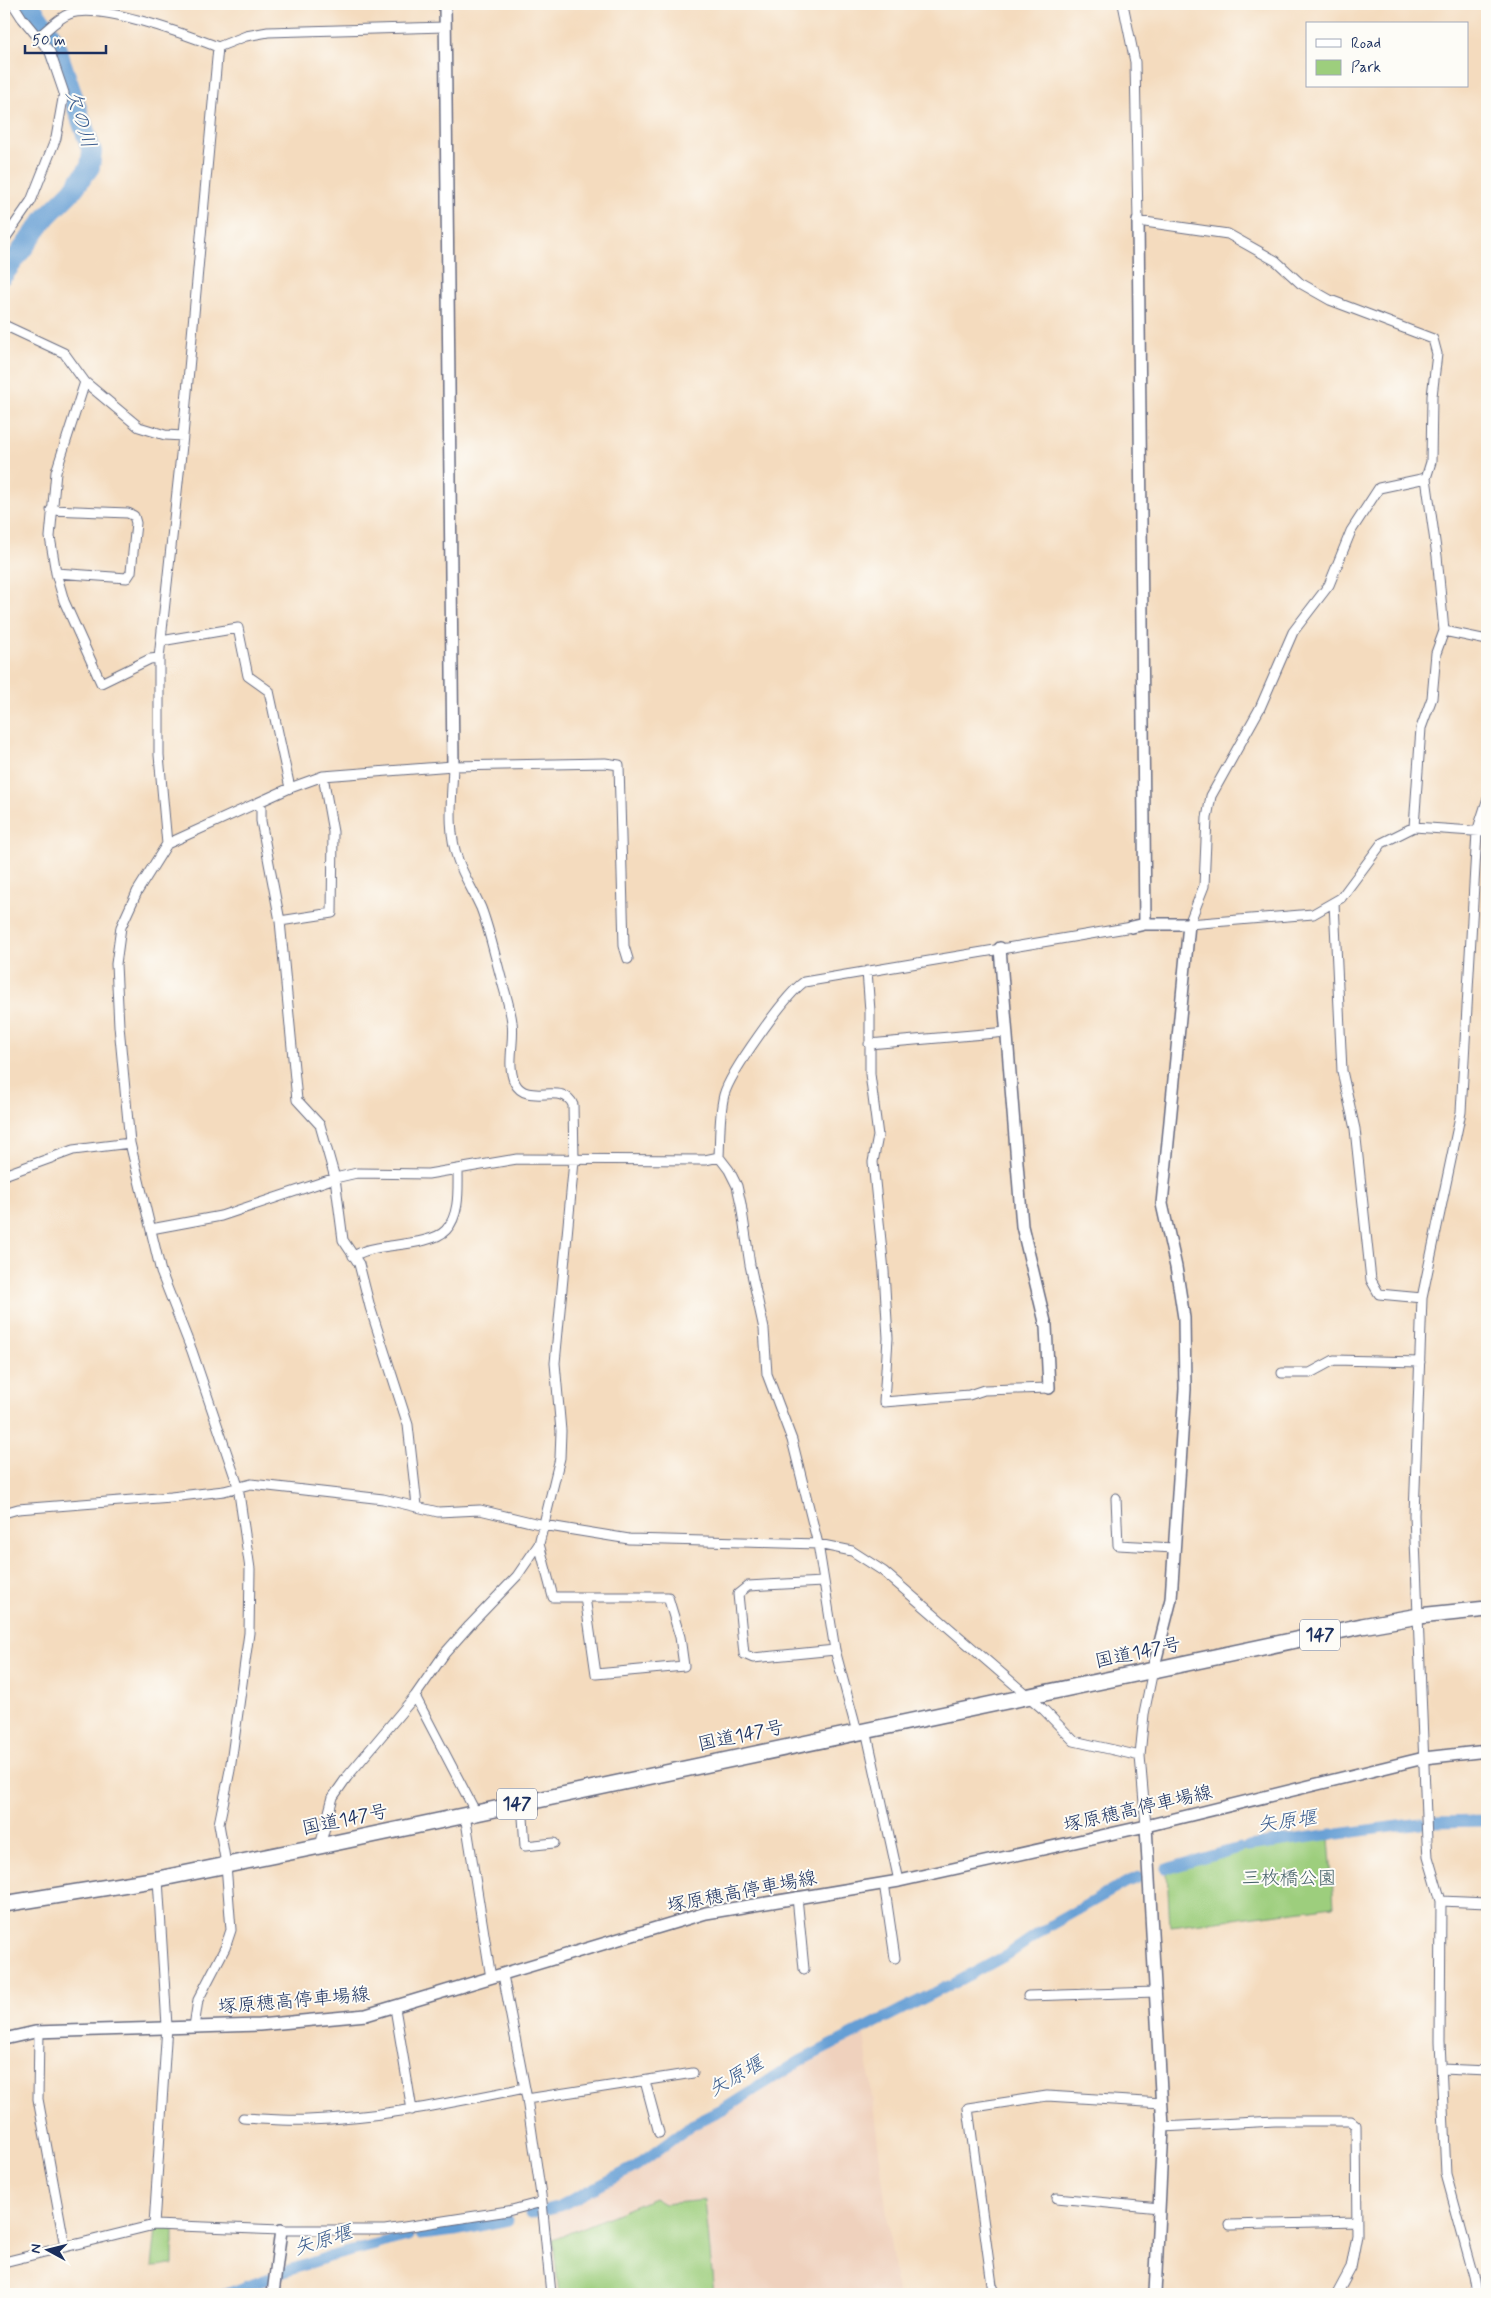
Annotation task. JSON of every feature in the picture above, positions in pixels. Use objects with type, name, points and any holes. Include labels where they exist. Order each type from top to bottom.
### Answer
[{"type":"highway","name":"国道147号","points":[[4,1904],[158,1879],[1419,1616],[1487,1609]]},
{"type":"street","points":[[4,240],[31,201],[56,138],[64,93],[50,52],[40,35],[22,18],[13,4]]},
{"type":"street","points":[[320,1846],[333,1797],[346,1777],[415,1696],[445,1653],[468,1626],[517,1576],[539,1544],[560,1458],[561,1431],[554,1363],[574,1161],[573,1105],[570,1098],[564,1095],[527,1094],[520,1090],[514,1081],[512,1068],[512,1023],[504,988],[481,908],[458,860],[451,829],[453,766],[445,4]]},
{"type":"street","points":[[1123,4],[1135,62],[1145,924]]},
{"type":"street","points":[[40,35],[67,14],[73,13],[96,13],[162,26],[218,47],[246,36],[268,32],[445,27]]},
{"type":"street","points":[[167,844],[159,754],[159,658],[183,436],[218,47]]},
{"type":"street","points":[[1138,221],[1228,234],[1276,261],[1300,283],[1330,300],[1433,338],[1438,354],[1432,396],[1430,462],[1426,478],[1437,556],[1444,631],[1436,653],[1432,698],[1422,728],[1414,827]]},
{"type":"street","points":[[8,327],[64,353],[85,382],[140,427],[165,435],[183,436]]},
{"type":"street","points":[[85,382],[56,472],[50,537],[56,573],[64,601],[101,682],[150,659],[159,658]]},
{"type":"street","points":[[1156,2294],[1163,2126],[1146,1826],[1140,1756],[1144,1714],[1171,1599],[1184,1389],[1184,1318],[1176,1267],[1162,1204],[1189,924],[1204,886],[1207,818],[1211,796],[1260,708],[1293,632],[1329,585],[1351,531],[1379,488],[1426,478]]},
{"type":"street","points":[[52,510],[128,513],[134,516],[136,523],[131,572],[127,578],[56,573]]},
{"type":"street","points":[[161,641],[238,628],[248,676],[269,691],[290,788]]},
{"type":"street","points":[[1444,631],[1487,640]]},
{"type":"street","points":[[194,2027],[198,2000],[225,1948],[231,1930],[226,1864],[219,1824],[230,1770],[251,1605],[250,1569],[238,1486],[192,1351],[161,1272],[130,1143],[119,1026],[116,964],[121,927],[138,892],[167,844],[290,788],[323,776],[453,766],[605,763],[619,765],[624,938],[628,959]]},
{"type":"street","points":[[280,921],[332,913],[333,832],[323,776]]},
{"type":"street","points":[[1477,2294],[1474,2276],[1446,2174],[1442,2069],[1441,1901],[1428,1857],[1414,1515],[1422,1298],[1461,1112],[1477,832],[1487,801]]},
{"type":"street","points":[[261,802],[262,821],[280,921],[296,1100],[320,1125],[335,1178],[343,1240],[359,1264],[370,1307],[408,1425],[417,1506]]},
{"type":"street","points":[[899,1881],[861,1731],[835,1650],[818,1544],[792,1440],[767,1374],[764,1328],[750,1265],[737,1186],[729,1170],[718,1157],[724,1095],[731,1077],[789,996],[804,982],[1145,924],[1189,924],[1313,914],[1334,903],[1350,888],[1382,843],[1414,827],[1487,832]]},
{"type":"street","points":[[1334,903],[1342,1070],[1355,1129],[1371,1280],[1379,1294],[1422,1298]]},
{"type":"street","points":[[867,971],[870,1074],[878,1136],[873,1162],[884,1271],[888,1338],[884,1402],[969,1395],[984,1390],[1049,1388],[1046,1326],[1022,1226],[1000,948]]},
{"type":"street","points":[[870,1044],[1007,1032]]},
{"type":"street","points":[[4,1175],[73,1150],[130,1143]]},
{"type":"street","points":[[151,1229],[221,1216],[357,1172],[428,1174],[518,1159],[574,1161],[705,1160],[718,1157]]},
{"type":"street","points":[[353,1256],[368,1250],[435,1237],[446,1231],[453,1219],[458,1196],[458,1170]]},
{"type":"street","points":[[1282,1374],[1310,1373],[1334,1360],[1420,1362]]},
{"type":"street","points":[[4,1513],[18,1509],[224,1491],[251,1484],[383,1499],[438,1512],[480,1510],[629,1540],[818,1544],[852,1551],[883,1571],[1044,1710],[1074,1741],[1140,1756]]},
{"type":"street","points":[[1116,1498],[1118,1545],[1174,1548]]},
{"type":"street","points":[[539,1544],[553,1598],[585,1597],[668,1597],[680,1637],[684,1666],[596,1674],[585,1597]]},
{"type":"street","points":[[823,1582],[748,1586],[738,1594],[744,1654],[753,1658],[835,1650]]},
{"type":"street","points":[[415,1696],[470,1814],[491,1978]]},
{"type":"street","points":[[1486,1752],[1487,1764]]},
{"type":"street","name":"塚原穂高停車場線","points":[[4,2039],[39,2032],[167,2026],[259,2025],[331,2020],[366,2015],[395,2008],[706,1913],[899,1881],[1146,1826],[1424,1758],[1486,1752]]},
{"type":"street","points":[[522,1803],[525,1846],[554,1843]]},
{"type":"street","points":[[154,2225],[167,2026],[158,1879]]},
{"type":"street","points":[[884,1883],[895,1958]]},
{"type":"street","points":[[797,1897],[804,1969]]},
{"type":"street","points":[[1441,1901],[1487,1903]]},
{"type":"street","points":[[503,1974],[527,2099],[542,2202],[551,2294]]},
{"type":"street","points":[[1028,1996],[1156,1992]]},
{"type":"street","points":[[395,2008],[412,2110]]},
{"type":"street","points":[[39,2032],[38,2099],[65,2247]]},
{"type":"street","points":[[1442,2069],[1487,2071]]},
{"type":"street","points":[[527,2099],[693,2073]]},
{"type":"street","points":[[645,2081],[659,2133]]},
{"type":"street","points":[[243,2118],[308,2120],[412,2110],[525,2088]]},
{"type":"street","points":[[996,2294],[992,2285],[968,2108],[1047,2096],[1162,2103]]},
{"type":"street","points":[[1163,2126],[1275,2121],[1351,2121],[1356,2125],[1357,2235],[1351,2268],[1337,2294]]},
{"type":"street","points":[[1057,2198],[1159,2208]]},
{"type":"street","points":[[4,2262],[154,2225],[281,2230],[386,2230],[508,2211],[542,2202]]},
{"type":"street","points":[[1230,2225],[1357,2222]]},
{"type":"street","points":[[273,2294],[281,2230]]},
{"type":"shaded area","points":[[864,2033],[897,2294],[559,2294],[550,2213],[564,2208],[643,2165],[695,2128],[734,2107],[801,2064]]},
{"type":"green space","name":"三枚橋公園","points":[[1329,1838],[1334,1906],[1170,1927],[1167,1872],[1233,1852]]},
{"type":"green space","points":[[654,2198],[664,2204],[705,2200],[714,2294],[559,2294],[553,2240]]},
{"type":"green space","points":[[156,2229],[173,2229],[173,2265],[152,2266]]},
{"type":"waterway","name":"欠の川","points":[[4,274],[47,216],[72,191],[90,167],[92,152],[53,38],[29,4]]},
{"type":"waterway","points":[[1486,825],[1487,820]]},
{"type":"waterway","name":"矢原堰","points":[[1432,1822],[1487,1821]]},
{"type":"waterway","name":"矢原堰","points":[[1338,1834],[1421,1823]]},
{"type":"waterway","name":"矢原堰","points":[[1248,1846],[1332,1834]]},
{"type":"waterway","name":"矢原堰","points":[[1166,1869],[1239,1848]]},
{"type":"waterway","name":"矢原堰","points":[[1051,1925],[1127,1882],[1140,1877]]},
{"type":"waterway","name":"矢原堰","points":[[955,1983],[1007,1955],[1045,1929]]},
{"type":"waterway","name":"矢原堰","points":[[548,2209],[560,2206],[635,2167],[693,2124],[727,2107],[800,2061],[948,1986]]},
{"type":"waterway","name":"矢原堰","points":[[530,2214],[538,2212]]},
{"type":"waterway","name":"矢原堰","points":[[420,2235],[455,2231],[508,2220]]},
{"type":"waterway","name":"矢原堰","points":[[381,2243],[408,2236]]},
{"type":"waterway","name":"矢原堰","points":[[281,2273],[328,2257],[376,2245]]},
{"type":"waterway","name":"矢原堰","points":[[226,2294],[270,2278]]}]
